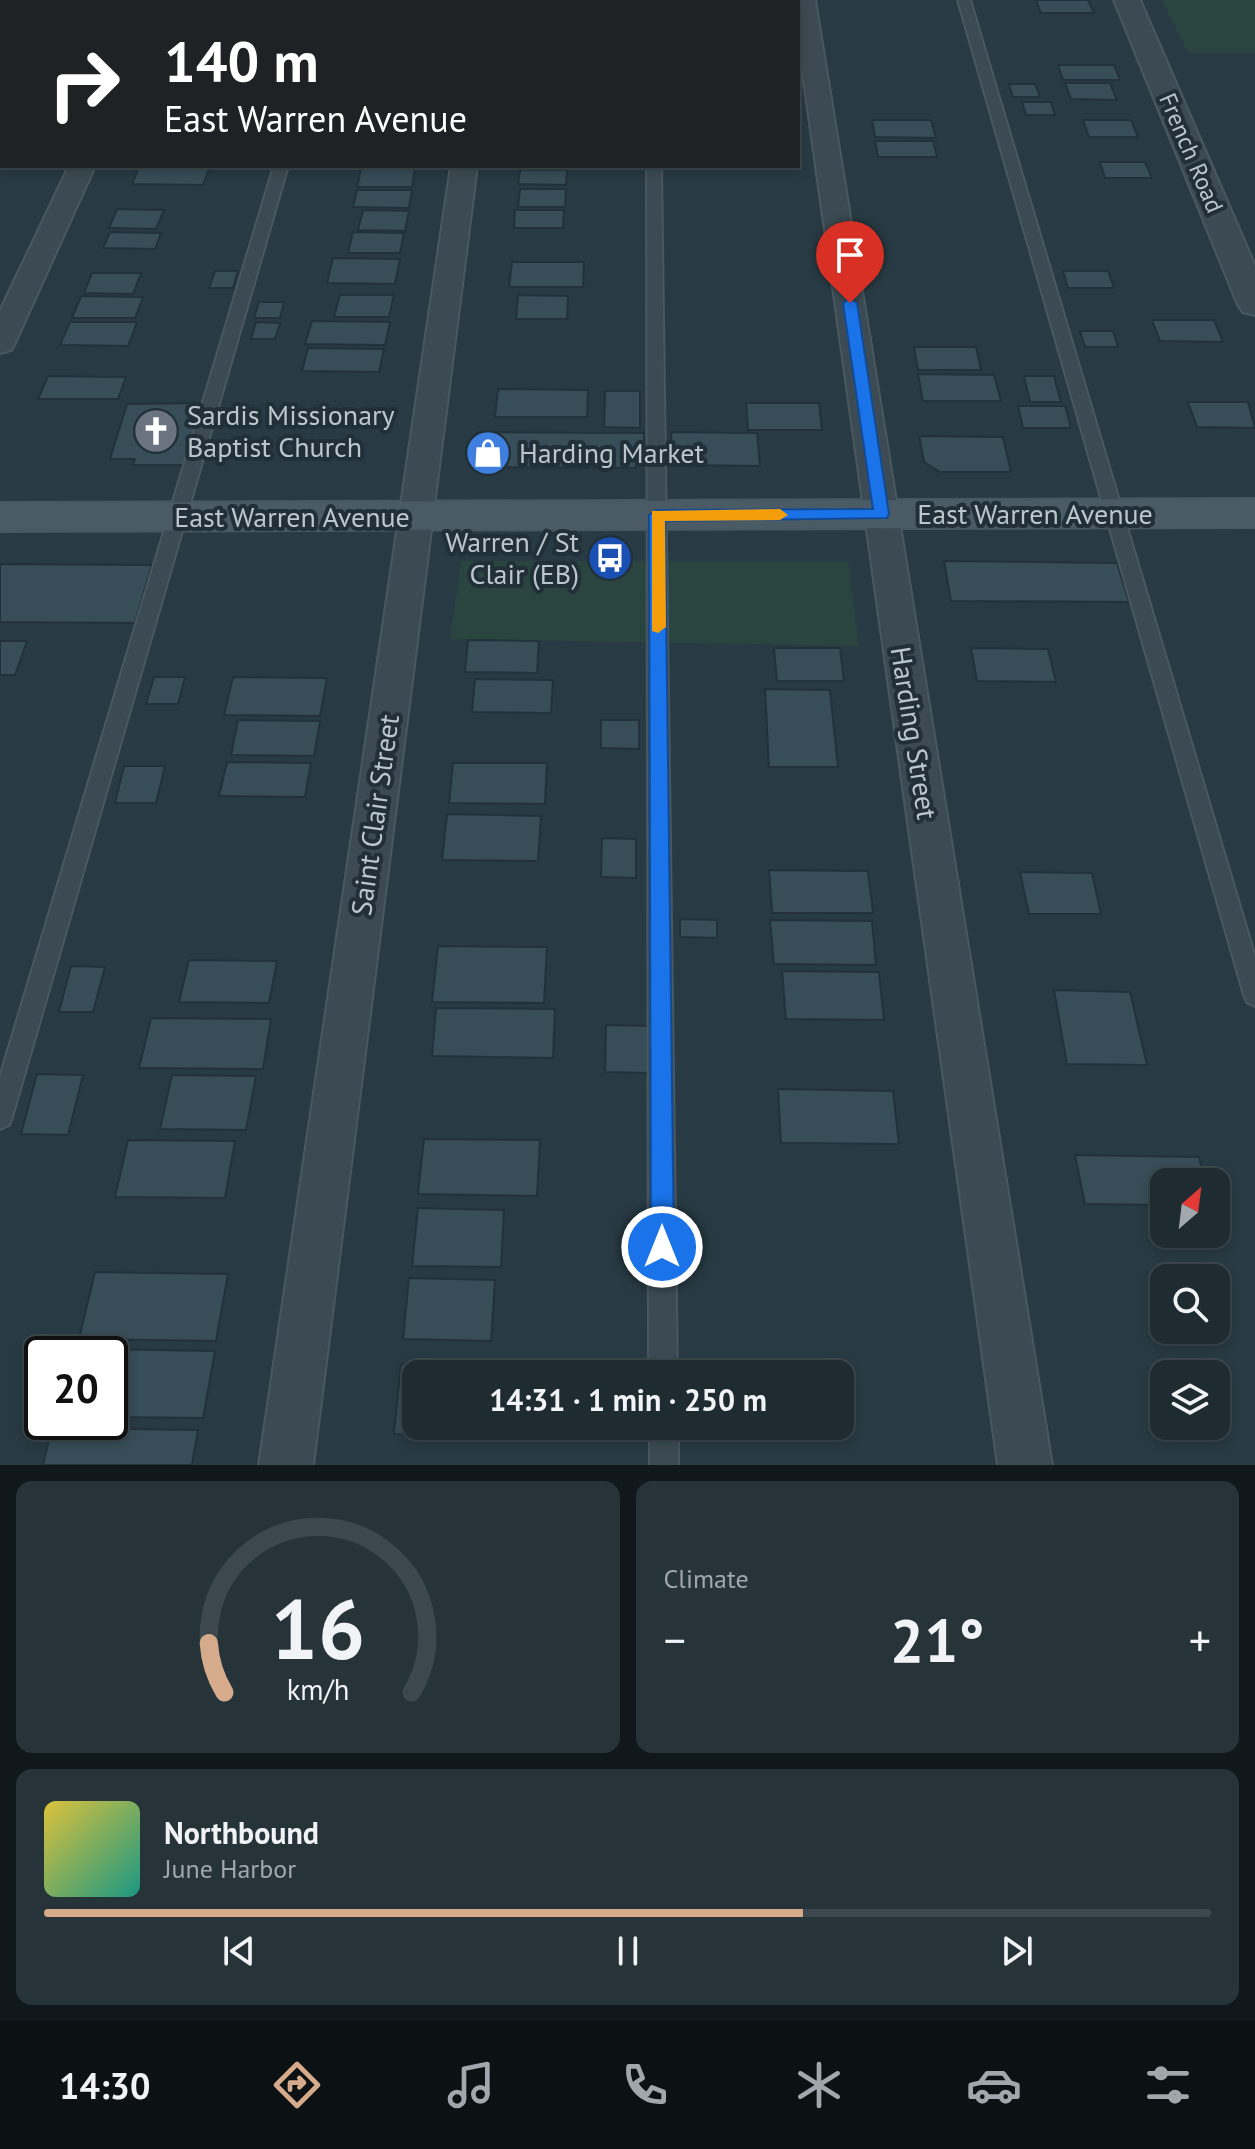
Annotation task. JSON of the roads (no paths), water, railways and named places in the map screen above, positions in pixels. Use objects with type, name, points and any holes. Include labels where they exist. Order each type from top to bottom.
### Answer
[{"type":"main road","name":"East Warren Avenue","points":[[0,517],[1255,513]]},
{"type":"street","name":"Harding Street","points":[[804,0],[1025,1465]]},
{"type":"street","name":"French Road","points":[[1127,0],[1255,305]]},
{"type":"street","points":[[0,343],[81,168]]},
{"type":"street","name":"Saint Clair Street","points":[[286,1465],[464,168]]},
{"type":"lane","points":[[964,0],[1255,995]]},
{"type":"lane","points":[[0,1117],[280,168]]},
{"type":"lane","points":[[654,168],[663,1360]]},
{"type":"lane","points":[[664,1440],[664,1465]]},
{"type":"place","name":"Sardis Missionary Baptist Church","points":[[156,431]]},
{"type":"place","name":"Harding Market","points":[[488,453]]},
{"type":"place","name":"Warren / St Clair (EB)","points":[[610,558]]}]
